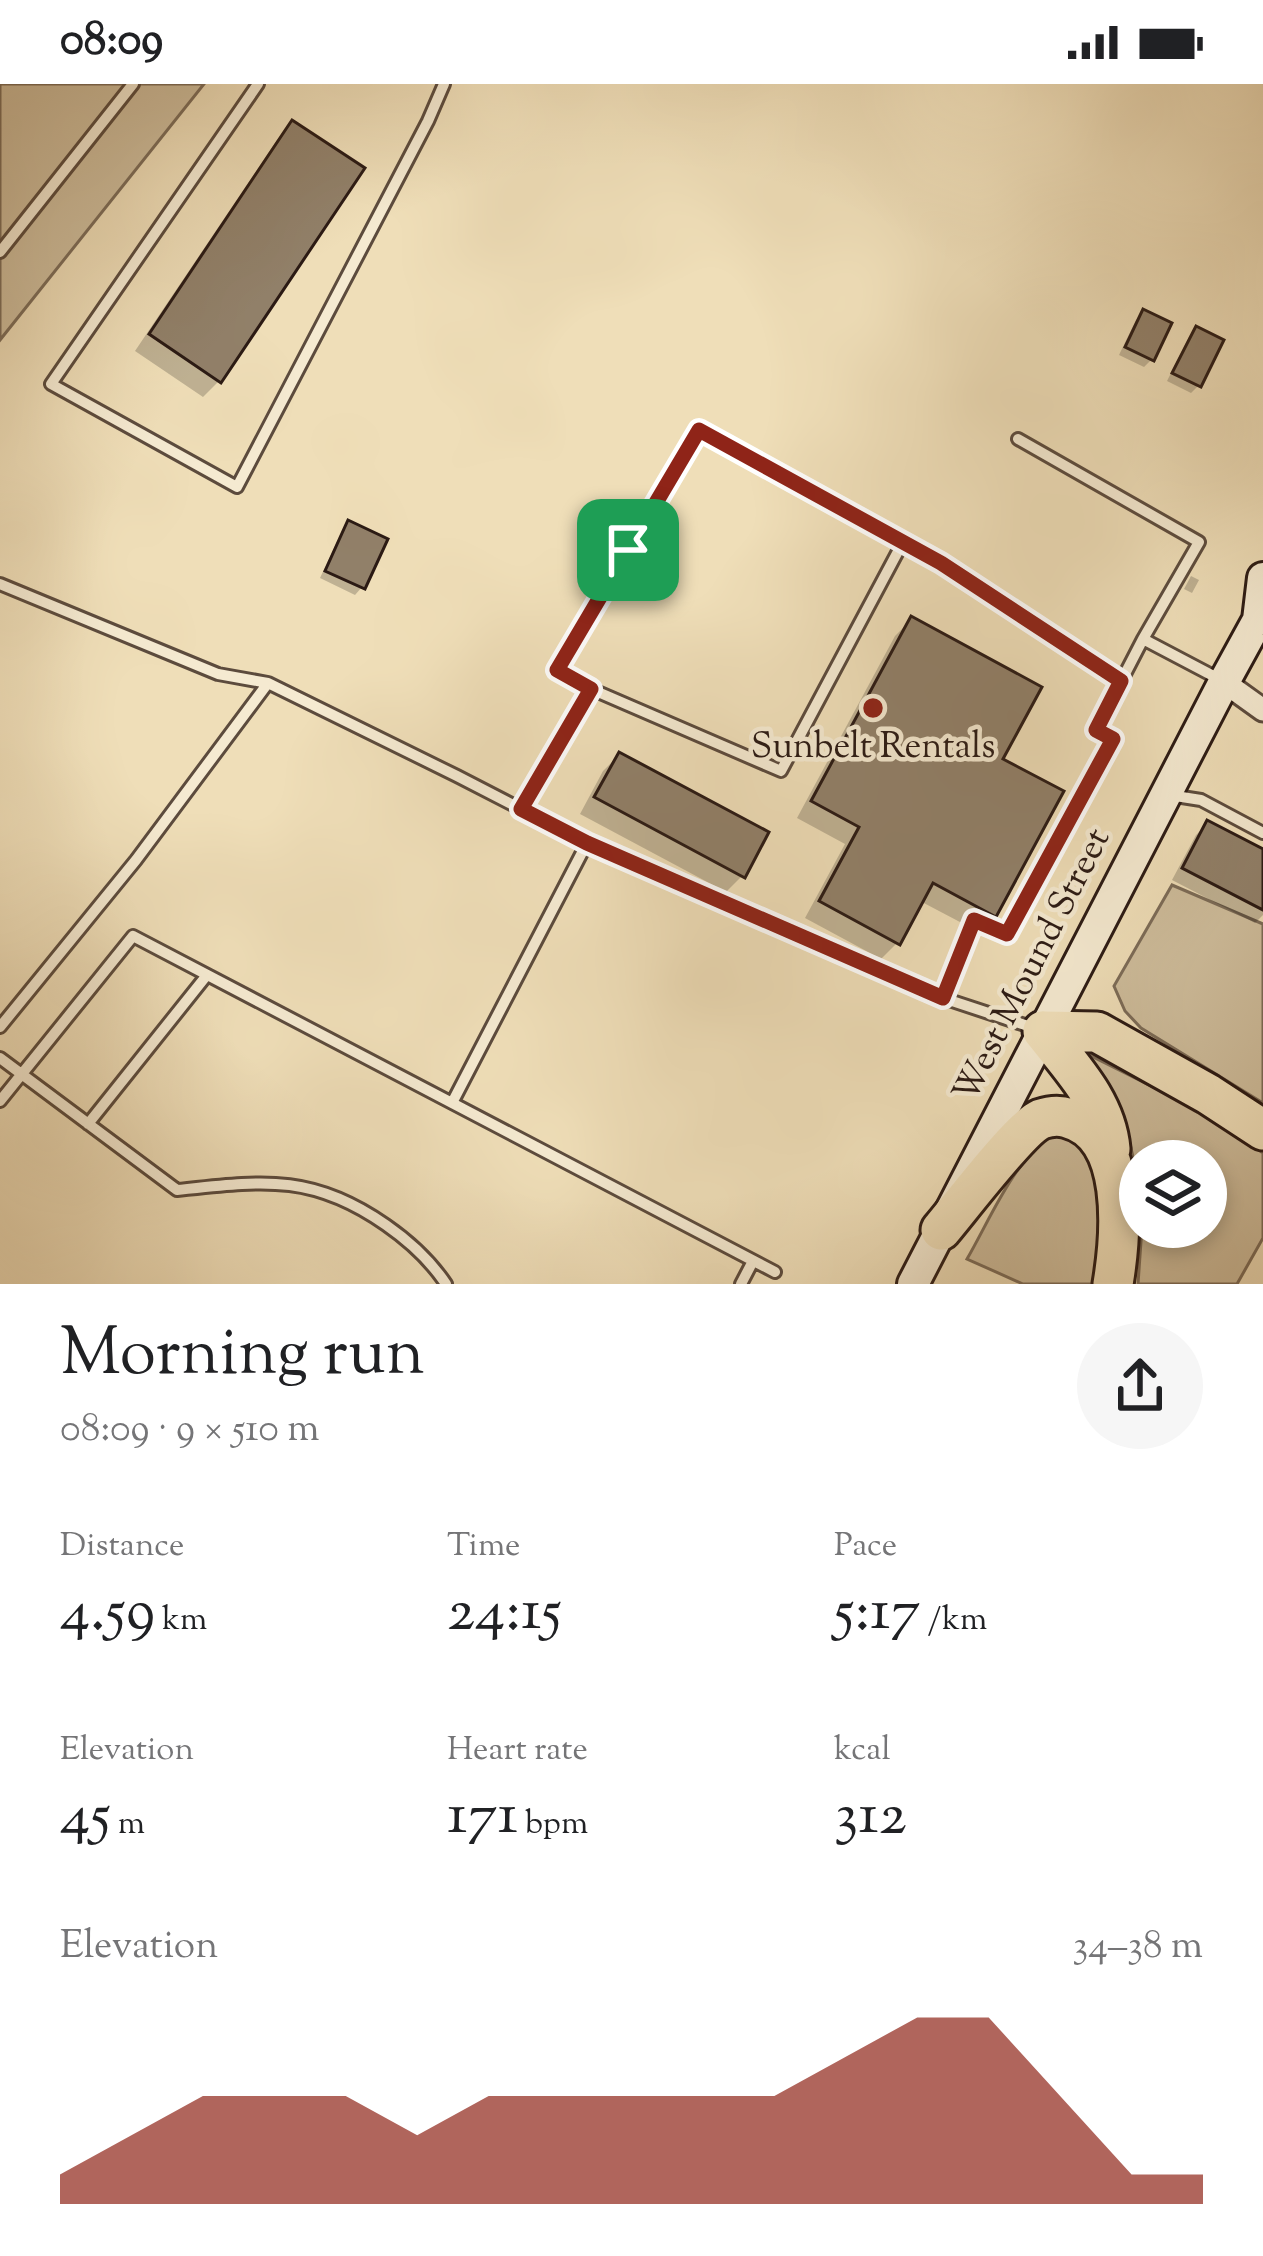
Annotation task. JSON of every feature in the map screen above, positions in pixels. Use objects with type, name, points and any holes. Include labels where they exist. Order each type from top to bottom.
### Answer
[{"type":"highway","points":[[1043,1030],[1097,1032],[1263,1130]]},
{"type":"highway","points":[[1043,1030],[1094,1097],[1108,1131],[1119,1206],[1113,1284]]},
{"type":"highway","points":[[941,1230],[1037,1120],[1060,1115],[1081,1121],[1098,1136],[1111,1161]]},
{"type":"main road","name":"West Mound Street","points":[[913,1284],[1260,618],[1263,578]]},
{"type":"street","points":[[1224,682],[1263,710]]},
{"type":"lane","points":[[0,252],[134,84]]},
{"type":"lane","points":[[258,84],[51,384],[237,487],[444,84]]},
{"type":"lane","points":[[903,542],[781,771],[557,670],[699,430],[903,542],[941,563],[1121,681]]},
{"type":"lane","points":[[943,998],[974,920],[1007,934],[1113,739],[1096,730],[1198,542],[1018,439]]},
{"type":"lane","points":[[0,584],[218,674],[268,683],[587,843],[943,998],[1043,1030]]},
{"type":"lane","points":[[1143,639],[1224,682]]},
{"type":"lane","points":[[0,1027],[136,860],[268,683]]},
{"type":"lane","points":[[521,809],[591,689]]},
{"type":"lane","points":[[1166,795],[1201,800],[1263,832]]},
{"type":"lane","points":[[452,1103],[587,843]]},
{"type":"lane","points":[[0,1101],[133,937],[776,1272]]},
{"type":"lane","points":[[88,1124],[207,975]]},
{"type":"lane","points":[[0,1058],[177,1190],[255,1182],[308,1186],[360,1207],[412,1243],[446,1284]]},
{"type":"lane","points":[[741,1284],[754,1261]]},
{"type":"shaded area","points":[[0,84],[204,84],[0,340]]},
{"type":"shaded area","points":[[1172,885],[1263,924],[1263,1103],[1141,1028],[1125,1011],[1114,986]]},
{"type":"shaded area","points":[[1091,1056],[1201,1111],[1263,1153],[1263,1238],[1237,1284],[1138,1284],[1141,1248],[1227,1248],[1227,1140],[1129,1140],[1085,1058]]},
{"type":"shaded area","points":[[1061,1127],[1082,1137],[1102,1197],[1095,1284],[1023,1284],[967,1259],[1018,1170]]},
{"type":"building","points":[[292,120],[365,168],[221,383],[149,334]]},
{"type":"building","points":[[1143,309],[1172,323],[1154,361],[1125,347]]},
{"type":"building","points":[[1196,326],[1224,340],[1201,387],[1172,373]]},
{"type":"building","points":[[348,520],[388,539],[365,589],[325,571]]},
{"type":"building","points":[[911,616],[1042,687],[1003,759],[1064,791],[996,917],[933,883],[900,945],[819,901],[859,827],[811,801]]},
{"type":"building","points":[[619,752],[769,832],[745,878],[594,797]]},
{"type":"building","points":[[1207,820],[1263,849],[1263,910],[1182,868]]},
{"type":"place","name":"Sunbelt Rentals","points":[[873,708]]},
{"type":"route","points":[[699,430],[941,563],[1121,681],[1096,730],[1113,739],[1007,934],[974,920],[943,998],[587,843],[521,809],[591,689],[557,670],[628,550],[699,430]]}]
